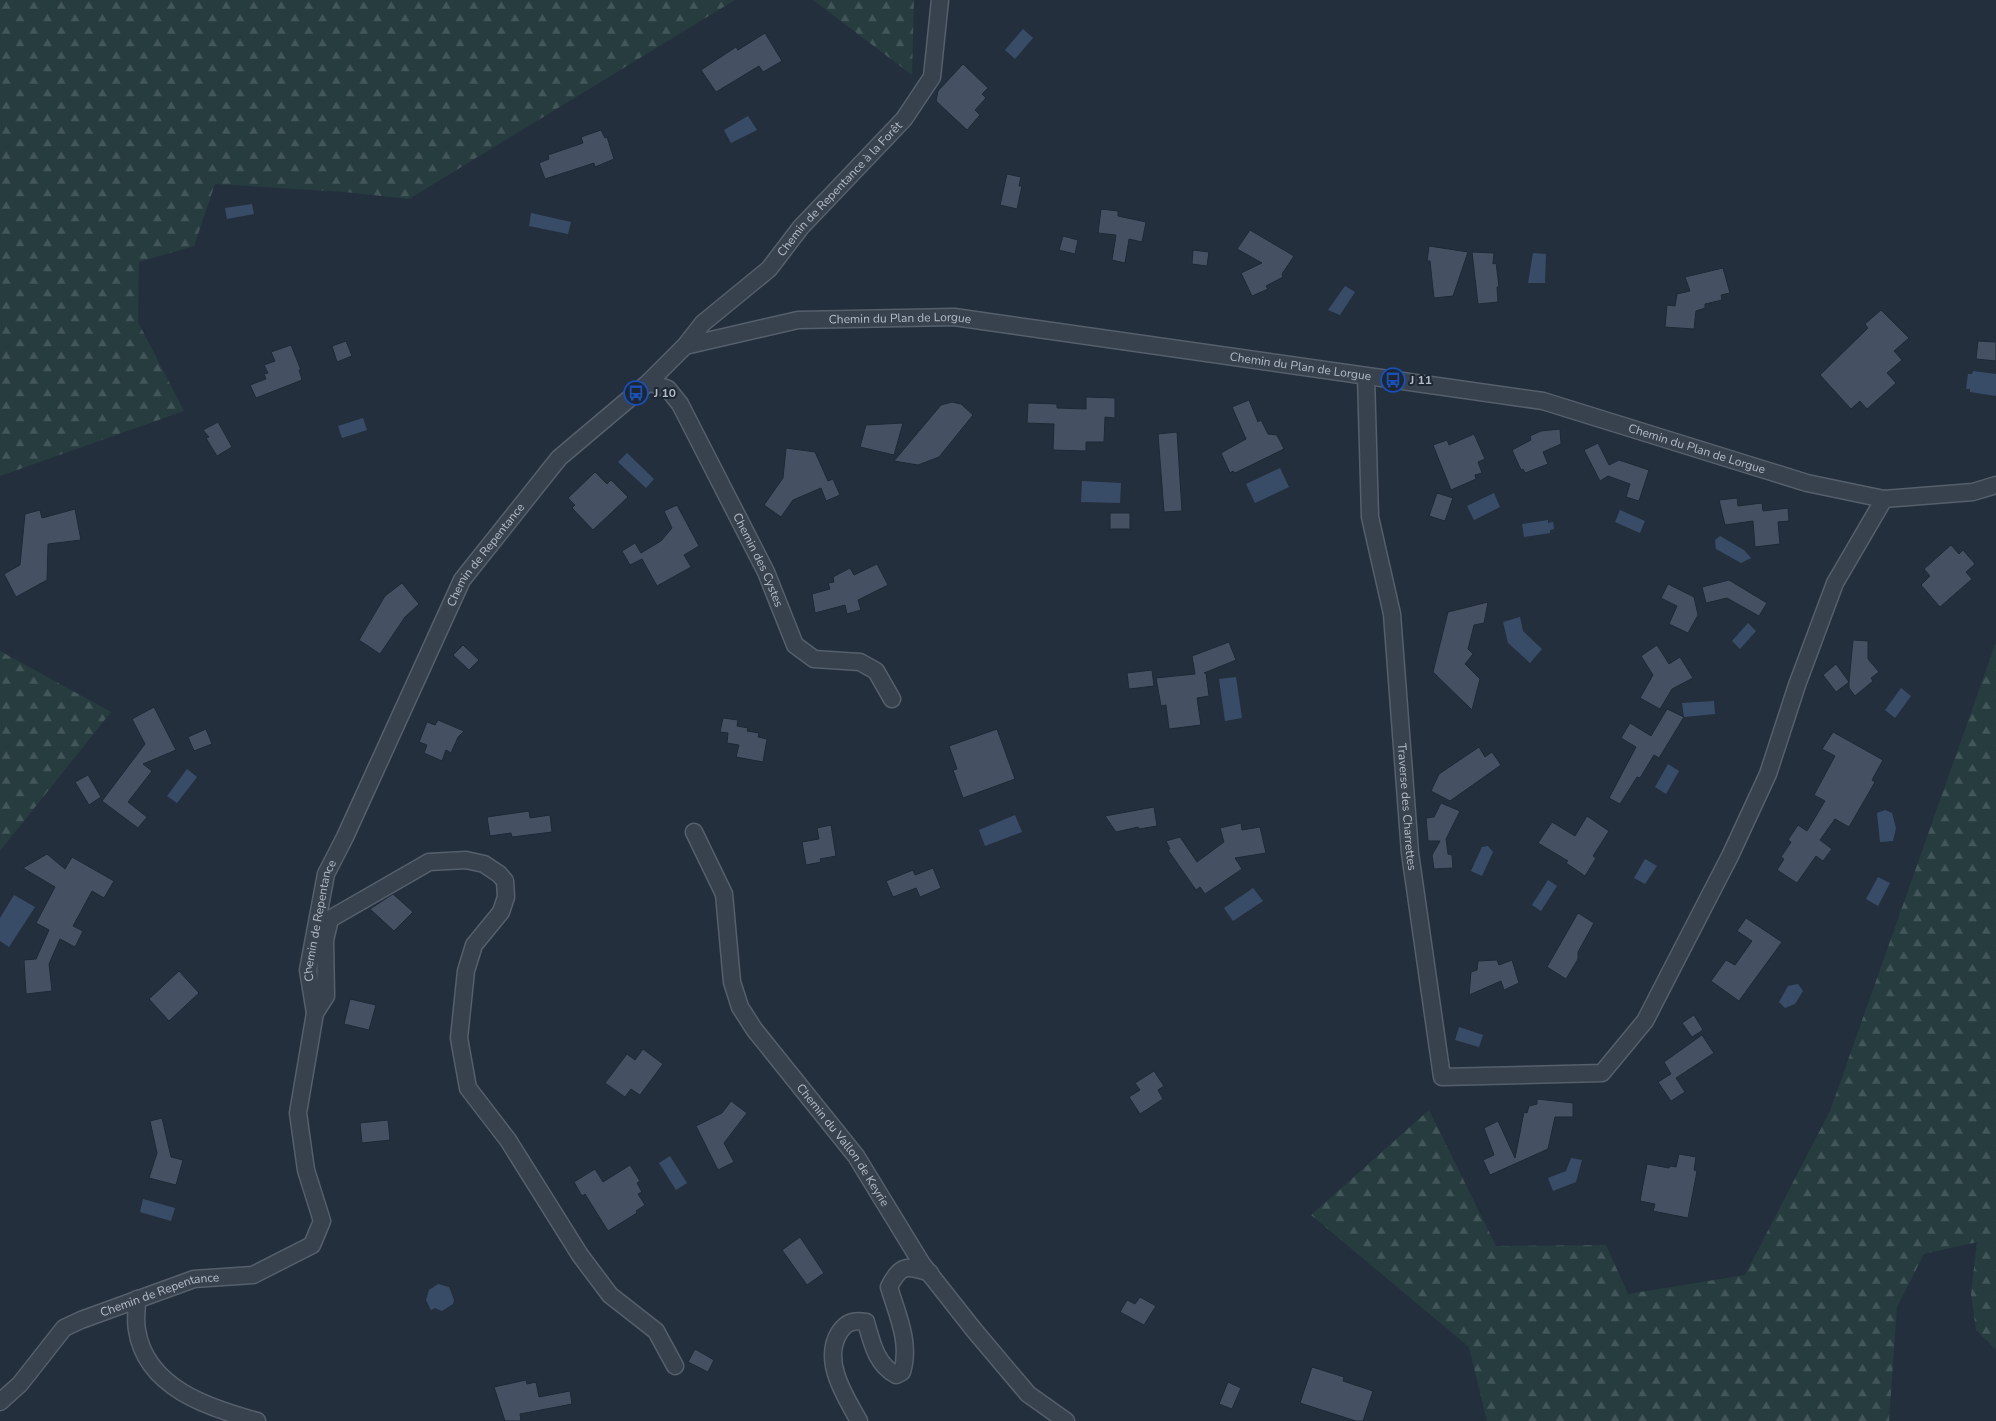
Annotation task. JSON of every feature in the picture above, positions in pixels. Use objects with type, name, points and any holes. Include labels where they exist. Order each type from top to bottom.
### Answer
[{"type":"street","name":"Chemin de Repentance à la Forêt","points":[[685,346],[703,323],[769,269],[801,227],[904,119],[932,77],[940,0]]},
{"type":"street","name":"Chemin du Plan de Lorgue","points":[[685,346],[798,320],[954,317],[1542,401],[1807,483],[1884,499],[1972,492],[1996,485]]},
{"type":"street","name":"Chemin de Repentance","points":[[0,1402],[20,1384],[64,1328],[194,1279],[253,1276],[312,1245],[322,1221],[306,1170],[298,1113],[315,1013],[308,970],[326,874],[350,828],[462,580],[559,458],[649,382],[685,346]]},
{"type":"street","name":"Traverse des Charrettes","points":[[1366,376],[1370,517],[1392,614],[1410,853],[1442,1077],[1602,1072],[1645,1021],[1730,856],[1768,774],[1797,685],[1835,583],[1884,499]]},
{"type":"street","name":"Chemin des Cystes","points":[[649,382],[668,389],[680,404],[766,572],[796,645],[814,659],[860,662],[876,671],[892,699]]},
{"type":"street","name":"Chemin du Vallon de Keyrie","points":[[694,832],[724,894],[732,982],[740,1008],[754,1029],[856,1156],[930,1273],[1028,1394],[1066,1421]]},
{"type":"street","points":[[315,1013],[326,996],[325,940],[330,919],[429,862],[466,860],[484,864],[498,874],[505,881],[506,897],[501,912],[474,945],[464,980],[459,1038],[468,1088],[508,1140],[580,1255],[610,1295],[656,1331],[675,1366]]},
{"type":"street","points":[[859,1421],[841,1388],[833,1360],[835,1339],[844,1325],[855,1321],[866,1322],[875,1351],[886,1369],[896,1375],[902,1372],[906,1359],[904,1340],[889,1286],[896,1272],[905,1268],[914,1267],[930,1273]]},
{"type":"street","points":[[137,1299],[137,1330],[145,1356],[157,1372],[179,1390],[215,1409],[257,1421]]},
{"type":"green space","points":[[0,0],[735,0],[409,199],[345,192],[215,184],[194,246],[139,262],[138,322],[184,411],[0,476]]},
{"type":"green space","points":[[813,0],[914,0],[912,75]]},
{"type":"green space","points":[[1996,642],[1996,1350],[1976,1330],[1971,1294],[1977,1242],[1924,1254],[1897,1307],[1889,1421],[1487,1421],[1469,1347],[1311,1215],[1429,1110],[1496,1246],[1606,1245],[1628,1294],[1745,1275],[1830,1111]]},
{"type":"green space","points":[[0,651],[111,712],[0,851]]},
{"type":"water","points":[[1023,29],[1033,38],[1015,59],[1005,50]]},
{"type":"water","points":[[748,116],[757,130],[731,143],[724,130]]},
{"type":"water","points":[[252,204],[254,214],[227,219],[225,208]]},
{"type":"water","points":[[531,213],[571,222],[568,234],[529,226]]},
{"type":"water","points":[[1533,253],[1546,254],[1545,283],[1528,283]]},
{"type":"water","points":[[1345,286],[1355,292],[1340,315],[1328,310]]},
{"type":"water","points":[[1973,371],[1996,374],[1996,396],[1970,392],[1970,389],[1966,389],[1968,374],[1972,374]]},
{"type":"water","points":[[363,418],[367,430],[342,438],[338,426]]},
{"type":"water","points":[[627,453],[654,479],[646,488],[618,462]]},
{"type":"water","points":[[1280,468],[1289,487],[1255,503],[1246,484]]},
{"type":"water","points":[[1082,481],[1121,483],[1120,503],[1081,502]]},
{"type":"water","points":[[1494,493],[1500,507],[1474,520],[1467,506]]},
{"type":"water","points":[[1620,510],[1645,521],[1640,533],[1615,522]]},
{"type":"water","points":[[1548,520],[1548,523],[1553,522],[1554,529],[1550,530],[1550,533],[1524,537],[1522,524]]},
{"type":"water","points":[[1720,536],[1744,550],[1751,558],[1741,563],[1716,549],[1715,540]]},
{"type":"water","points":[[1520,617],[1523,631],[1542,649],[1530,663],[1508,643],[1503,622]]},
{"type":"water","points":[[1748,623],[1756,631],[1740,649],[1732,641]]},
{"type":"water","points":[[1236,677],[1242,718],[1225,721],[1219,679]]},
{"type":"water","points":[[1901,688],[1911,696],[1895,718],[1885,710]]},
{"type":"water","points":[[1714,701],[1715,714],[1684,717],[1682,703]]},
{"type":"water","points":[[1668,764],[1679,771],[1666,794],[1655,787]]},
{"type":"water","points":[[187,769],[197,777],[177,803],[167,796]]},
{"type":"water","points":[[1885,810],[1892,813],[1896,828],[1893,841],[1880,842],[1877,813]]},
{"type":"water","points":[[1015,815],[1022,832],[985,846],[979,830]]},
{"type":"water","points":[[1488,846],[1493,852],[1482,876],[1471,871],[1482,847]]},
{"type":"water","points":[[1645,859],[1657,866],[1645,884],[1634,878]]},
{"type":"water","points":[[1878,877],[1890,883],[1878,906],[1866,899]]},
{"type":"water","points":[[1548,880],[1557,886],[1541,911],[1532,905]]},
{"type":"water","points":[[1253,888],[1263,901],[1233,921],[1224,908]]},
{"type":"water","points":[[14,895],[35,907],[9,947],[0,941],[0,918]]},
{"type":"water","points":[[1798,984],[1803,991],[1795,1004],[1785,1008],[1779,1002],[1788,986]]},
{"type":"water","points":[[1459,1027],[1483,1035],[1479,1047],[1455,1040]]},
{"type":"water","points":[[670,1156],[687,1183],[676,1190],[659,1163]]},
{"type":"water","points":[[1571,1158],[1582,1160],[1576,1182],[1553,1191],[1548,1178],[1566,1171]]},
{"type":"water","points":[[143,1199],[175,1208],[171,1221],[140,1212]]},
{"type":"water","points":[[438,1284],[449,1287],[454,1300],[453,1304],[442,1311],[435,1308],[431,1310],[426,1300],[429,1290]]},
{"type":"building","points":[[765,33],[782,61],[763,72],[759,66],[716,92],[701,70],[736,47],[738,50]]},
{"type":"building","points":[[963,64],[988,88],[982,94],[986,98],[975,110],[980,115],[967,130],[936,101],[938,91]]},
{"type":"building","points":[[601,130],[605,138],[607,137],[614,159],[595,167],[594,163],[545,179],[539,163],[549,159],[548,155],[583,143],[581,137]]},
{"type":"building","points":[[1007,174],[1021,177],[1019,186],[1022,186],[1017,209],[1000,205]]},
{"type":"building","points":[[1101,209],[1118,211],[1118,216],[1146,222],[1142,242],[1129,239],[1125,263],[1112,260],[1116,235],[1098,233]]},
{"type":"building","points":[[1250,230],[1294,256],[1282,274],[1283,277],[1266,286],[1268,289],[1252,296],[1241,273],[1262,263],[1237,249]]},
{"type":"building","points":[[1063,236],[1078,240],[1075,254],[1059,250]]},
{"type":"building","points":[[1429,246],[1468,252],[1453,296],[1434,298],[1430,261],[1427,261]]},
{"type":"building","points":[[1193,250],[1209,252],[1207,266],[1192,264]]},
{"type":"building","points":[[1472,252],[1494,253],[1493,264],[1496,263],[1499,287],[1497,287],[1498,302],[1478,304]]},
{"type":"building","points":[[1723,268],[1730,293],[1721,295],[1722,300],[1705,304],[1705,308],[1696,311],[1694,329],[1665,327],[1667,305],[1675,306],[1677,294],[1690,291],[1685,277]]},
{"type":"building","points":[[1881,310],[1909,338],[1894,351],[1902,360],[1887,373],[1896,383],[1867,409],[1860,401],[1851,409],[1820,375],[1868,328],[1865,324]]},
{"type":"building","points":[[346,341],[352,356],[337,362],[332,346]]},
{"type":"building","points":[[1978,341],[1996,342],[1996,361],[1976,359]]},
{"type":"building","points":[[291,345],[301,370],[299,370],[302,380],[256,398],[250,385],[266,379],[264,374],[268,373],[264,365],[275,361],[271,352]]},
{"type":"building","points":[[1086,397],[1115,398],[1115,418],[1105,417],[1104,442],[1086,442],[1086,451],[1053,450],[1054,424],[1027,423],[1028,403],[1057,404],[1057,408],[1086,409]]},
{"type":"building","points":[[1249,400],[1258,422],[1261,420],[1268,434],[1277,435],[1284,449],[1235,473],[1233,471],[1230,473],[1221,453],[1246,439],[1232,407]]},
{"type":"building","points":[[952,402],[961,404],[973,415],[939,457],[918,465],[894,461],[941,405]]},
{"type":"building","points":[[218,422],[232,447],[217,456],[206,438],[209,437],[203,430]]},
{"type":"building","points":[[903,423],[894,455],[860,447],[866,425]]},
{"type":"building","points":[[1560,429],[1561,444],[1543,452],[1548,464],[1525,473],[1523,469],[1521,470],[1512,450],[1531,440],[1530,436],[1541,431]]},
{"type":"building","points":[[1177,432],[1182,511],[1164,512],[1158,434]]},
{"type":"building","points":[[1474,434],[1485,459],[1478,462],[1482,473],[1475,475],[1476,479],[1451,490],[1433,445],[1447,440],[1449,445]]},
{"type":"building","points":[[1598,443],[1609,465],[1619,460],[1649,470],[1639,501],[1626,497],[1630,484],[1608,476],[1600,481],[1584,450]]},
{"type":"building","points":[[786,448],[815,452],[828,481],[833,479],[840,495],[826,501],[821,488],[793,500],[781,517],[764,505],[783,478]]},
{"type":"building","points":[[595,472],[607,484],[611,480],[628,497],[593,530],[572,508],[575,505],[568,498]]},
{"type":"building","points":[[1437,493],[1453,498],[1445,521],[1429,516]]},
{"type":"building","points":[[1737,498],[1738,506],[1762,503],[1763,511],[1788,508],[1789,521],[1778,522],[1780,544],[1755,547],[1753,521],[1725,525],[1719,500]]},
{"type":"building","points":[[677,505],[699,546],[684,555],[691,567],[657,586],[642,559],[630,565],[622,551],[635,543],[641,553],[661,541],[672,528],[664,511]]},
{"type":"building","points":[[75,509],[81,540],[48,544],[47,580],[16,597],[4,574],[20,565],[25,514],[40,510],[42,518]]},
{"type":"building","points":[[1110,513],[1130,513],[1130,529],[1110,529]]},
{"type":"building","points":[[1951,545],[1959,554],[1963,550],[1975,564],[1966,572],[1972,579],[1940,607],[1921,585],[1930,576],[1924,569]]},
{"type":"building","points":[[877,564],[888,585],[858,600],[861,610],[847,614],[845,605],[815,613],[812,594],[830,589],[828,583],[834,582],[833,577],[850,568],[854,575]]},
{"type":"building","points":[[1729,580],[1767,603],[1759,616],[1727,598],[1706,603],[1702,587]]},
{"type":"building","points":[[402,583],[419,604],[405,617],[380,654],[359,640],[385,596]]},
{"type":"building","points":[[1668,584],[1694,597],[1698,615],[1688,633],[1669,624],[1677,606],[1661,598]]},
{"type":"building","points":[[1488,602],[1484,623],[1474,625],[1468,649],[1473,654],[1465,664],[1480,679],[1472,710],[1433,672],[1448,612]]},
{"type":"building","points":[[1853,640],[1868,641],[1868,659],[1879,672],[1871,678],[1873,681],[1855,696],[1849,688]]},
{"type":"building","points":[[1229,642],[1236,660],[1204,673],[1206,673],[1209,696],[1197,698],[1201,725],[1169,729],[1166,705],[1161,706],[1156,678],[1195,674],[1192,656]]},
{"type":"building","points":[[463,645],[479,660],[469,670],[453,655]]},
{"type":"building","points":[[1657,645],[1669,664],[1680,657],[1693,678],[1672,689],[1660,709],[1640,698],[1653,675],[1641,656]]},
{"type":"building","points":[[1836,664],[1849,682],[1836,692],[1823,675]]},
{"type":"building","points":[[1152,670],[1154,686],[1129,689],[1127,673]]},
{"type":"building","points":[[154,707],[176,750],[143,764],[152,771],[128,802],[147,817],[138,828],[102,801],[145,744],[132,719]]},
{"type":"building","points":[[1667,709],[1684,717],[1659,758],[1654,755],[1640,778],[1637,777],[1620,804],[1609,798],[1636,747],[1621,738],[1630,723],[1651,736]]},
{"type":"building","points":[[723,718],[738,720],[737,726],[748,728],[747,731],[759,733],[758,737],[767,739],[763,762],[736,757],[739,745],[727,743],[728,733],[720,732]]},
{"type":"building","points":[[438,720],[464,731],[458,737],[451,753],[446,750],[442,761],[424,753],[427,745],[419,742],[427,722],[435,725]]},
{"type":"building","points":[[206,729],[212,744],[194,751],[188,737]]},
{"type":"building","points":[[997,729],[1015,779],[963,798],[953,770],[957,769],[949,746]]},
{"type":"building","points":[[1833,732],[1883,760],[1872,780],[1875,782],[1849,827],[1835,819],[1820,840],[1832,849],[1823,861],[1816,856],[1797,883],[1777,870],[1784,859],[1781,857],[1791,842],[1788,840],[1798,825],[1807,831],[1825,801],[1814,795],[1835,756],[1822,749]]},
{"type":"building","points":[[1479,747],[1485,757],[1492,752],[1501,765],[1450,801],[1431,791],[1439,774]]},
{"type":"building","points":[[88,775],[101,797],[89,805],[75,782]]},
{"type":"building","points":[[1441,803],[1460,811],[1446,839],[1448,854],[1452,855],[1453,868],[1434,869],[1432,855],[1440,841],[1428,841],[1426,818],[1434,817]]},
{"type":"building","points":[[1154,807],[1157,826],[1139,829],[1138,827],[1116,832],[1105,816]]},
{"type":"building","points":[[529,811],[530,818],[550,815],[552,832],[512,837],[511,833],[490,836],[487,817]]},
{"type":"building","points":[[1587,816],[1609,831],[1593,856],[1596,858],[1585,876],[1566,863],[1568,861],[1538,843],[1552,822],[1575,836]]},
{"type":"building","points":[[1241,823],[1242,830],[1260,827],[1266,853],[1235,858],[1242,869],[1205,894],[1200,887],[1196,890],[1168,850],[1170,849],[1166,841],[1180,837],[1197,862],[1224,842],[1220,828]]},
{"type":"building","points":[[831,825],[836,856],[820,859],[821,862],[806,865],[802,842],[819,839],[817,828]]},
{"type":"building","points":[[47,854],[65,869],[72,857],[114,881],[104,898],[92,891],[73,926],[83,931],[75,947],[60,939],[49,964],[52,991],[26,994],[24,960],[36,959],[49,930],[36,923],[55,887],[23,868]]},
{"type":"building","points":[[933,868],[941,888],[920,897],[916,888],[893,897],[886,881],[913,870],[915,875]]},
{"type":"building","points":[[393,894],[413,912],[394,931],[370,909]]},
{"type":"building","points":[[1578,913],[1594,923],[1578,952],[1578,959],[1566,979],[1547,967]]},
{"type":"building","points":[[1746,918],[1782,942],[1739,1001],[1711,981],[1726,960],[1735,965],[1752,941],[1737,931]]},
{"type":"building","points":[[1497,960],[1499,965],[1512,960],[1519,983],[1504,990],[1501,981],[1469,995],[1471,972],[1477,970],[1478,961]]},
{"type":"building","points":[[179,971],[199,993],[169,1021],[149,999]]},
{"type":"building","points":[[350,999],[376,1005],[369,1030],[344,1024]]},
{"type":"building","points":[[1694,1015],[1703,1030],[1692,1037],[1682,1023]]},
{"type":"building","points":[[1702,1035],[1714,1053],[1676,1078],[1685,1092],[1671,1101],[1658,1082],[1671,1074],[1664,1062]]},
{"type":"building","points":[[643,1049],[663,1064],[640,1095],[631,1089],[625,1097],[605,1083],[627,1054],[635,1060]]},
{"type":"building","points":[[1154,1071],[1164,1086],[1158,1090],[1163,1099],[1140,1114],[1129,1097],[1140,1090],[1135,1083]]},
{"type":"building","points":[[1537,1099],[1573,1103],[1573,1117],[1555,1117],[1548,1149],[1490,1175],[1483,1160],[1494,1155],[1484,1128],[1498,1121],[1515,1158],[1524,1112],[1527,1113],[1529,1106],[1537,1104]]},
{"type":"building","points":[[731,1101],[747,1113],[724,1143],[734,1162],[718,1170],[696,1126],[722,1113]]},
{"type":"building","points":[[162,1118],[171,1157],[183,1160],[176,1185],[149,1178],[157,1153],[150,1121]]},
{"type":"building","points":[[388,1120],[390,1140],[362,1143],[360,1123]]},
{"type":"building","points":[[1679,1154],[1696,1157],[1694,1170],[1697,1171],[1688,1218],[1653,1211],[1655,1204],[1640,1201],[1647,1164],[1669,1168],[1670,1166],[1676,1167]]},
{"type":"building","points":[[630,1165],[640,1181],[637,1183],[642,1192],[638,1194],[645,1205],[636,1211],[637,1213],[608,1231],[585,1194],[582,1196],[574,1182],[595,1169],[603,1182]]},
{"type":"building","points":[[800,1237],[824,1273],[807,1285],[782,1250]]},
{"type":"building","points":[[1140,1297],[1156,1306],[1144,1325],[1120,1312],[1127,1300],[1135,1304]]},
{"type":"building","points":[[695,1349],[714,1360],[708,1372],[688,1362]]},
{"type":"building","points":[[1312,1367],[1344,1377],[1343,1381],[1373,1391],[1363,1421],[1356,1421],[1300,1403]]},
{"type":"building","points":[[526,1380],[527,1384],[536,1382],[539,1397],[570,1391],[572,1404],[520,1414],[521,1421],[505,1421],[494,1387]]},
{"type":"building","points":[[1228,1382],[1241,1388],[1232,1409],[1219,1404]]},
{"type":"place","name":"J 11","points":[[1393,380]]},
{"type":"place","name":"J 10","points":[[636,393]]}]
